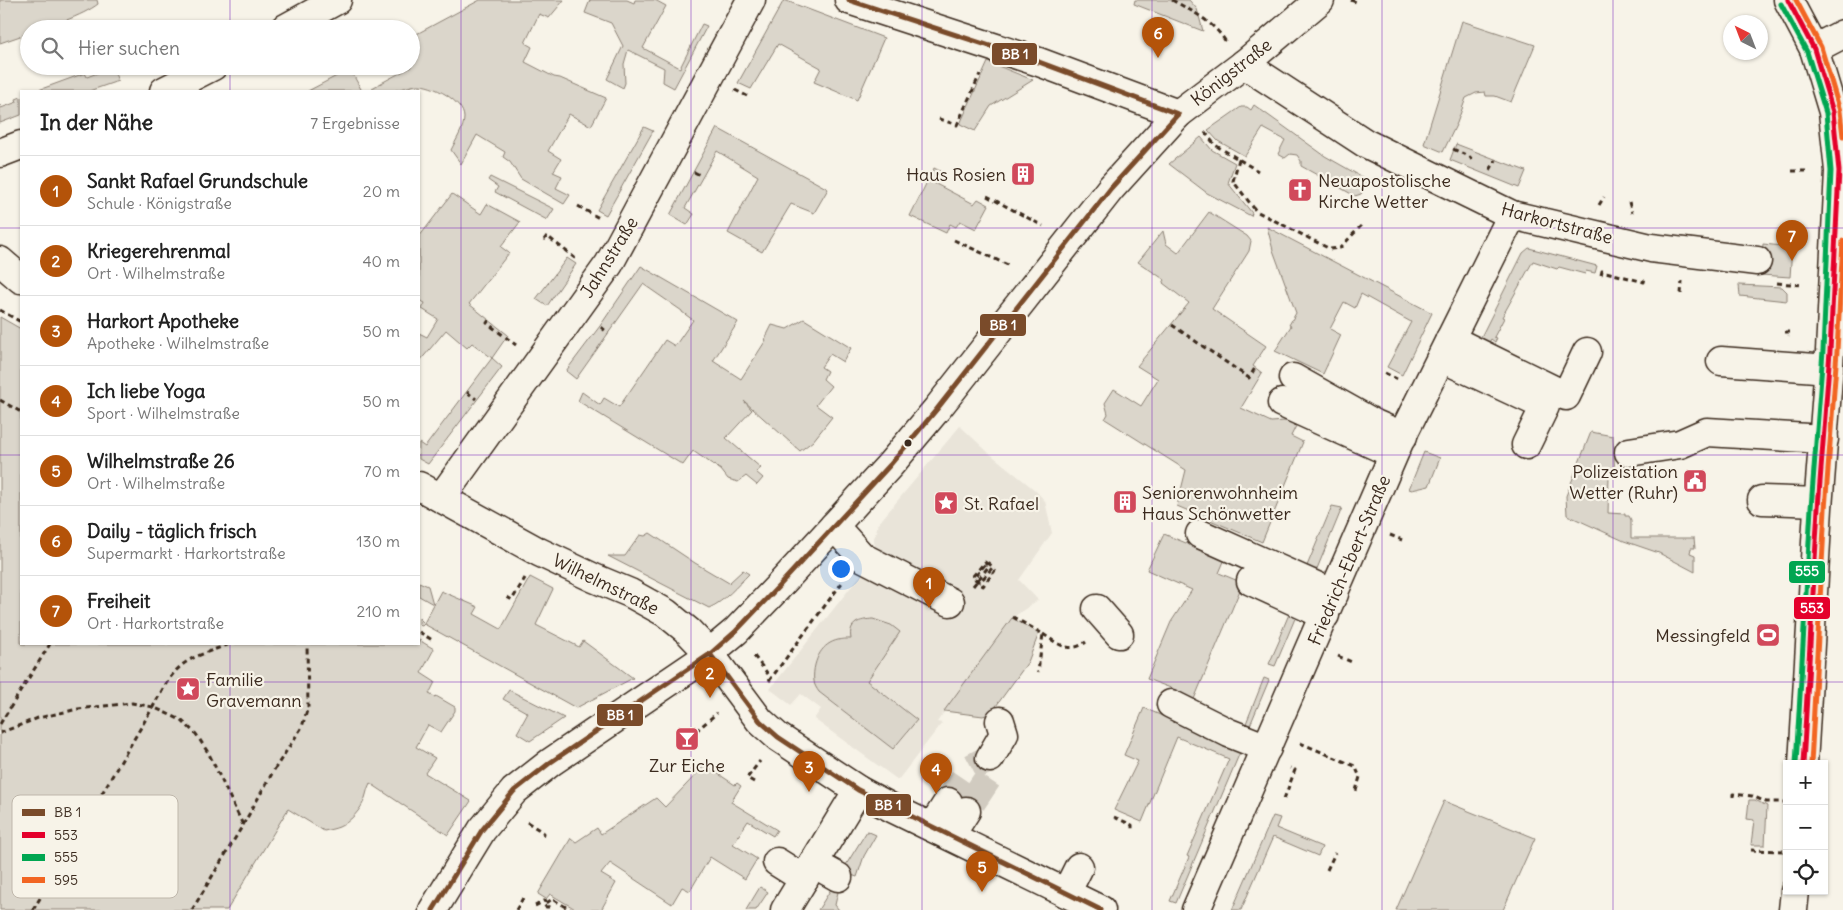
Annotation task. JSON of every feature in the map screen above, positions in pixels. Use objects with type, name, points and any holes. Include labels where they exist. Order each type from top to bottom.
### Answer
[{"type":"street","points":[[300,20],[336,0]]},
{"type":"street","name":"Jahnstraße","points":[[430,492],[539,361],[609,264],[751,0]]},
{"type":"street","name":"Königstraße","points":[[433,910],[482,830],[514,791],[550,762],[710,654],[742,625],[890,465],[938,409],[1111,188],[1178,114],[1244,64],[1320,0]]},
{"type":"street","points":[[1788,0],[1814,49],[1833,112],[1839,170],[1829,369],[1831,424],[1818,502],[1803,760]]},
{"type":"street","points":[[866,3],[1040,62],[1178,114]]},
{"type":"street","points":[[1814,49],[1843,34]]},
{"type":"street","name":"Harkortstraße","points":[[1244,64],[1365,143],[1512,214],[1651,248],[1757,262]]},
{"type":"street","points":[[166,90],[195,75]]},
{"type":"street","points":[[0,153],[20,145]]},
{"type":"street","name":"Friedrich-Ebert-Straße","points":[[1196,910],[1398,445],[1512,214]]},
{"type":"street","points":[[0,261],[20,278]]},
{"type":"street","points":[[1446,348],[1566,396],[1587,352]]},
{"type":"street","points":[[1446,348],[1544,406],[1526,445]]},
{"type":"street","points":[[1721,362],[1829,369]]},
{"type":"street","points":[[1293,378],[1375,424],[1398,445]]},
{"type":"street","points":[[1282,403],[1398,445]]},
{"type":"street","points":[[1629,452],[1680,444],[1707,432],[1831,424]]},
{"type":"street","name":"Wilhelmstraße","points":[[430,492],[539,552],[630,594],[666,613],[688,631],[710,654],[760,721],[778,737],[858,790],[1101,910]]},
{"type":"street","points":[[1762,500],[1818,502]]},
{"type":"street","points":[[834,526],[862,557],[950,602]]},
{"type":"street","points":[[1200,534],[1329,604]]},
{"type":"street","points":[[1250,581],[1329,604]]},
{"type":"street","points":[[1171,704],[1229,733],[1271,740]]},
{"type":"street","points":[[990,758],[1004,734],[1000,722]]},
{"type":"street","points":[[785,910],[858,790]]},
{"type":"street","points":[[941,832],[957,806]]},
{"type":"street","points":[[777,862],[838,878]]},
{"type":"street","points":[[1066,893],[1079,867]]},
{"type":"street","points":[[450,884],[455,910]]},
{"type":"street","points":[[1794,910],[1795,895]]},
{"type":"path","points":[[1172,0],[1192,11],[1221,33]]},
{"type":"path","points":[[1351,0],[1358,3]]},
{"type":"path","points":[[939,119],[957,125],[992,47]]},
{"type":"path","points":[[1202,128],[1215,145],[1258,172]]},
{"type":"path","points":[[1239,159],[1233,181],[1256,211],[1330,250],[1340,248],[1361,226]]},
{"type":"path","points":[[1792,171],[1806,171]]},
{"type":"path","points":[[987,196],[1014,210]]},
{"type":"path","points":[[1020,213],[1022,209]]},
{"type":"path","points":[[544,240],[547,236],[600,276]]},
{"type":"path","points":[[954,240],[1018,270],[1032,289]]},
{"type":"path","points":[[1757,262],[1759,241],[1835,244]]},
{"type":"path","points":[[1601,275],[1602,271],[1637,280]]},
{"type":"path","points":[[0,310],[20,321]]},
{"type":"path","points":[[489,320],[487,324],[539,361]]},
{"type":"path","points":[[1172,325],[1249,378],[1255,368]]},
{"type":"path","points":[[0,400],[20,411]]},
{"type":"path","points":[[689,737],[719,711],[743,700],[862,557]]},
{"type":"path","points":[[976,589],[978,582],[981,576],[989,566],[985,562],[973,576],[979,581],[980,582],[993,567],[987,562],[983,568],[978,573],[974,578],[978,582],[983,586],[998,568]]},
{"type":"path","points":[[1013,617],[1059,645],[1073,648],[1079,647],[1109,622]]},
{"type":"path","points":[[420,633],[434,640]]},
{"type":"path","points":[[1038,672],[1043,634]]},
{"type":"path","points":[[0,724],[49,645]]},
{"type":"path","points":[[101,795],[167,680],[180,665],[196,655],[227,645]]},
{"type":"path","points":[[192,910],[244,825],[274,770],[302,727],[308,707],[307,645]]},
{"type":"path","points":[[0,732],[38,718],[78,709],[132,703],[153,707],[181,720],[196,734],[209,754],[244,825]]},
{"type":"path","points":[[1271,740],[1355,766],[1360,777],[1355,794]]},
{"type":"path","points":[[921,762],[932,770]]},
{"type":"path","points":[[1284,799],[1295,770]]},
{"type":"path","points":[[1733,797],[1734,794],[1752,796],[1766,802],[1783,802]]},
{"type":"path","points":[[1114,817],[1132,826],[1132,831]]},
{"type":"path","points":[[1750,850],[1783,851]]},
{"type":"path","points":[[1327,870],[1335,852]]},
{"type":"path","points":[[33,910],[40,898]]},
{"type":"path","points":[[516,910],[523,898]]},
{"type":"path","points":[[535,906],[544,901],[548,903],[549,906],[546,908],[544,905],[548,902],[549,900],[552,899],[571,910]]},
{"type":"shaded area","points":[[0,0],[97,0],[98,4],[92,8],[66,20],[20,20],[20,36],[0,43]]},
{"type":"shaded area","points":[[480,0],[564,0],[549,18],[539,14],[525,43],[532,47],[525,62],[554,77],[606,98],[591,126],[569,114],[548,151],[561,159],[553,172],[562,176],[556,188],[570,195],[564,204],[521,179],[510,162],[503,157],[505,152],[477,135],[461,164],[451,150],[464,122],[463,112],[446,95],[423,85],[398,90],[376,90],[372,88],[396,75],[420,75],[420,32]]},
{"type":"shaded area","points":[[590,0],[627,0],[634,3],[635,0],[655,0],[666,6],[643,48],[680,68],[702,24],[707,26],[674,88],[663,82],[664,68],[628,50],[624,64],[625,83],[623,88],[607,79],[623,46],[611,23],[585,13]]},
{"type":"shaded area","points":[[784,0],[884,38],[857,100],[814,82],[821,68],[778,44],[751,89],[738,83]]},
{"type":"shaded area","points":[[1135,0],[1189,0],[1197,9],[1203,31],[1134,4]]},
{"type":"shaded area","points":[[1462,21],[1535,45],[1511,102],[1495,96],[1486,96],[1485,92],[1476,93],[1466,98],[1457,123],[1443,152],[1424,144]]},
{"type":"shaded area","points":[[988,62],[1033,80],[991,106],[975,131],[960,124]]},
{"type":"shaded area","points":[[80,75],[86,75],[87,77],[92,75],[116,75],[118,81],[92,90],[39,90]]},
{"type":"shaded area","points":[[339,75],[353,75],[361,90],[310,90]]},
{"type":"shaded area","points":[[20,97],[20,115],[0,123],[0,105],[1,108],[17,102],[16,99]]},
{"type":"shaded area","points":[[1254,105],[1325,156],[1369,181],[1361,194],[1355,196],[1301,166],[1301,161],[1297,155],[1290,154],[1285,158],[1278,154],[1285,140],[1263,128],[1245,156],[1218,141],[1208,130],[1241,107],[1247,107],[1251,110]]},
{"type":"shaded area","points":[[644,127],[653,131],[606,215],[597,210]]},
{"type":"shaded area","points":[[717,128],[828,189],[814,213],[791,204],[762,252],[728,233],[758,176],[717,151],[685,208],[694,214],[687,225],[670,215]]},
{"type":"shaded area","points":[[1201,137],[1212,150],[1235,163],[1228,183],[1252,213],[1251,216],[1207,193],[1169,164]]},
{"type":"shaded area","points":[[1456,144],[1526,171],[1519,188],[1450,160]]},
{"type":"shaded area","points":[[934,168],[940,171],[934,183],[974,204],[978,199],[989,205],[976,229],[960,221],[956,227],[950,224],[946,233],[910,216]]},
{"type":"shaded area","points":[[490,177],[554,209],[547,220],[495,192],[498,187],[488,180]]},
{"type":"shaded area","points":[[452,194],[481,214],[487,204],[520,222],[501,247],[509,253],[469,304],[508,335],[492,358],[472,343],[467,348],[446,330],[420,361],[420,334],[427,337],[438,319],[422,309],[425,303],[420,300],[420,236]]},
{"type":"shaded area","points":[[1209,212],[1247,236],[1251,241],[1249,251],[1212,309],[1266,346],[1253,366],[1262,373],[1241,408],[1271,422],[1299,420],[1291,436],[1303,442],[1262,542],[1177,506],[1186,470],[1105,419],[1108,414],[1105,403],[1114,389],[1141,406],[1158,379],[1137,366],[1189,303],[1163,283],[1165,280],[1138,262],[1163,231],[1166,244],[1178,253]]},
{"type":"shaded area","points":[[1267,227],[1432,313],[1402,375],[1387,367],[1411,322],[1361,294],[1355,308],[1344,302],[1330,329],[1341,335],[1323,374],[1275,351],[1291,326],[1289,325],[1296,313],[1273,250]]},
{"type":"shaded area","points":[[1763,244],[1792,247],[1790,277],[1761,275]]},
{"type":"shaded area","points":[[1529,248],[1597,266],[1595,273],[1586,271],[1585,274],[1559,267],[1557,269],[1533,261],[1502,317],[1504,318],[1494,337],[1497,338],[1495,342],[1491,339],[1485,349],[1477,345],[1523,253]]},
{"type":"shaded area","points":[[567,258],[576,264],[547,306],[536,299]]},
{"type":"shaded area","points":[[641,266],[738,322],[713,361],[741,379],[766,340],[772,325],[787,329],[804,319],[851,348],[843,362],[830,354],[821,367],[827,371],[823,379],[831,386],[816,405],[832,417],[813,441],[800,451],[744,401],[752,410],[726,438],[761,468],[756,472],[763,478],[757,485],[746,476],[738,482],[728,479],[721,470],[693,451],[683,465],[578,401],[582,392],[600,405],[604,398],[619,407],[665,340],[675,346],[693,320],[643,284],[576,379],[566,371],[600,326]]},
{"type":"shaded area","points":[[1739,285],[1782,287],[1787,292],[1787,301],[1740,296]]},
{"type":"shaded area","points":[[0,317],[20,328],[20,645],[420,645],[420,641],[434,649],[421,673],[435,682],[429,694],[455,707],[455,711],[441,732],[428,725],[416,747],[435,758],[425,773],[471,801],[448,835],[370,783],[358,811],[347,822],[337,828],[324,831],[288,809],[227,910],[0,910]]},
{"type":"shaded area","points":[[492,358],[502,367],[428,464],[420,460],[420,444],[425,447]]},
{"type":"shaded area","points":[[960,426],[989,453],[1035,490],[1045,501],[1052,533],[1019,580],[1038,600],[1012,618],[937,722],[942,723],[898,780],[814,719],[821,709],[801,694],[791,705],[770,689],[878,553],[873,542],[878,524]],"holes":[[[873,619],[891,625],[867,681],[917,720],[894,749],[819,692],[814,681],[814,668],[818,656],[824,647],[842,638],[852,639],[860,620]]]},
{"type":"shaded area","points":[[1591,432],[1613,436],[1615,476],[1609,477],[1608,513],[1629,516],[1631,520],[1631,538],[1694,538],[1695,548],[1691,548],[1690,553],[1695,555],[1695,572],[1659,553],[1624,541],[1567,515],[1566,496]]},
{"type":"shaded area","points":[[1424,452],[1440,458],[1429,486],[1409,489]]},
{"type":"shaded area","points":[[1332,506],[1342,508],[1314,576],[1304,573]]},
{"type":"shaded area","points":[[650,533],[729,583],[743,570],[749,574],[726,597],[709,608],[608,556],[625,556],[640,535],[645,536]]},
{"type":"shaded area","points":[[1164,534],[1225,559],[1219,573],[1243,583],[1192,704],[1175,694],[1176,690],[1147,679],[1171,622],[1192,590],[1147,570]]},
{"type":"shaded area","points":[[530,577],[553,589],[536,625],[579,647],[583,641],[633,678],[576,708],[424,624],[420,625],[420,619],[424,623],[441,591],[478,607],[474,614],[501,629]]},
{"type":"shaded area","points":[[420,582],[428,586],[433,604],[420,597]]},
{"type":"shaded area","points":[[1292,607],[1299,609],[1275,666],[1269,664],[1280,639]]},
{"type":"shaded area","points":[[1012,618],[1039,633],[1028,662],[991,713],[983,716],[944,711]]},
{"type":"shaded area","points":[[873,619],[891,625],[900,632],[867,681],[917,720],[893,749],[819,692],[814,682],[817,658],[824,648],[838,640],[851,639],[853,625],[860,621]]},
{"type":"shaded area","points":[[1264,678],[1269,680],[1248,730],[1245,726]]},
{"type":"shaded area","points":[[509,690],[564,718],[530,741],[517,733],[528,713],[503,699]]},
{"type":"shaded area","points":[[1144,708],[1241,750],[1176,903],[1170,901],[1189,857],[1187,856],[1229,759],[1177,737],[1142,822],[1114,810],[1138,761],[1124,755]]},
{"type":"shaded area","points":[[705,765],[735,785],[737,783],[741,786],[731,802],[777,830],[773,836],[748,821],[733,844],[757,859],[745,879],[710,857],[690,891],[682,887],[672,904],[610,863],[601,874],[616,883],[601,910],[577,910],[550,894],[546,899],[538,894],[571,838],[576,842],[597,828],[601,834],[656,798],[665,807]]},
{"type":"shaded area","points":[[1749,800],[1755,800],[1767,806],[1765,845],[1751,845],[1754,820],[1747,819]]},
{"type":"shaded area","points":[[1444,801],[1535,838],[1503,910],[1396,910]]},
{"type":"shaded area","points":[[1273,816],[1280,818],[1276,828],[1322,847],[1318,856],[1273,837],[1241,910],[1232,910]]},
{"type":"shaded area","points":[[867,831],[876,835],[864,856],[857,877],[843,872],[835,888],[838,892],[835,905],[839,910],[818,910]]},
{"type":"shaded area","points":[[760,887],[768,892],[756,910],[746,910]]},
{"type":"tunnel","points":[[948,802],[971,768],[990,758],[990,775],[966,811]]},
{"type":"transit line","points":[[849,0],[1039,62],[1178,114]]},
{"type":"transit line","name":"553","points":[[1788,0],[1814,49],[1833,112],[1839,171],[1830,351],[1818,508],[1803,760]]},
{"type":"transit line","name":"595","points":[[1796,0],[1821,47],[1840,111],[1843,136]]},
{"type":"transit line","name":"555","points":[[1781,4],[1807,52],[1826,113],[1831,171],[1823,351],[1811,508],[1796,760]]},
{"type":"transit line","points":[[433,910],[482,830],[514,791],[551,762],[710,654],[736,631],[778,587],[890,465],[937,409],[1111,188],[1178,114]]},
{"type":"transit line","name":"595","points":[[1811,760],[1825,509],[1843,241]]},
{"type":"transit line","points":[[710,654],[760,721],[778,737],[858,790],[1101,910]]},
{"type":"place","name":"Daily - täglich frisch","points":[[1158,58]]},
{"type":"place","name":"Haus Rosien","points":[[1023,174]]},
{"type":"place","name":"Neuapostolische Kirche Wetter","points":[[1300,190]]},
{"type":"place","name":"Freiheit","points":[[1792,261]]},
{"type":"place","name":"Polizeistation Wetter (Ruhr)","points":[[1695,481]]},
{"type":"place","name":"Seniorenwohnheim Haus Schönwetter","points":[[1125,502]]},
{"type":"place","name":"St. Rafael","points":[[946,503]]},
{"type":"place","name":"Sankt Rafael Grundschule","points":[[929,608]]},
{"type":"place","name":"Messingfeld","points":[[1768,635]]},
{"type":"place","name":"Familie Gravemann","points":[[188,689]]},
{"type":"place","name":"Kriegerehrenmal","points":[[710,698]]},
{"type":"place","name":"Zur Eiche","points":[[687,739]]},
{"type":"place","name":"Harkort Apotheke","points":[[809,792]]},
{"type":"place","name":"Ich liebe Yoga","points":[[936,794]]},
{"type":"place","name":"Wilhelmstraße 26","points":[[982,892]]}]
